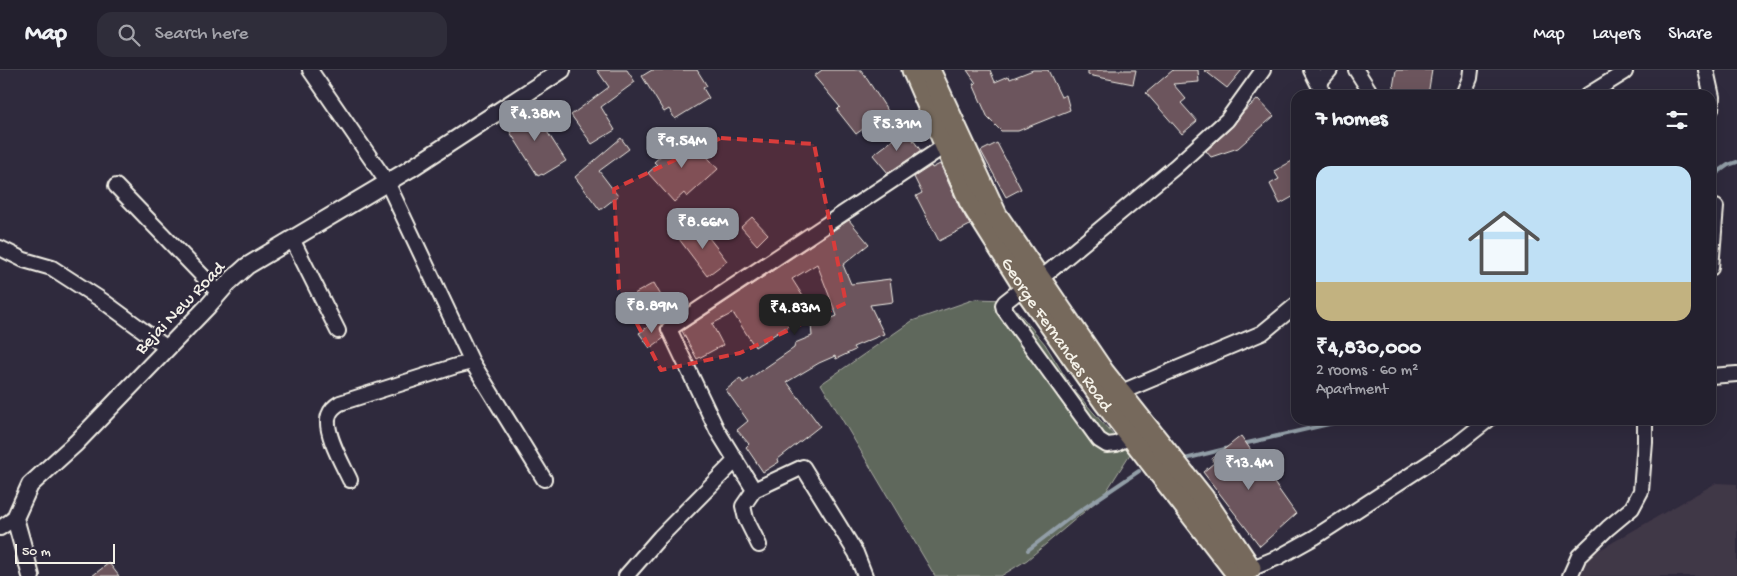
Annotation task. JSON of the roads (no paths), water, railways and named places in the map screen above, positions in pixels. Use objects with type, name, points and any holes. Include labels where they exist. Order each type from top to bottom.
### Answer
[{"type":"main road","name":"George Fernandes Road","points":[[912,70],[970,201],[1032,283],[1202,498],[1245,574]]},
{"type":"main road","name":"George Fernandes Road","points":[[930,70],[996,216],[1032,283],[1104,401],[1245,574]]},
{"type":"street","points":[[310,70],[387,182],[472,362],[544,479]]},
{"type":"street","name":"Bejai New Road","points":[[15,518],[30,485],[76,443],[228,282],[247,266],[387,182],[562,70]]},
{"type":"street","points":[[1131,436],[1116,444],[1107,446],[1099,440],[1003,306],[1005,302],[1032,283],[1175,167],[1228,120],[1263,70]]},
{"type":"street","points":[[1311,70],[1321,89]]},
{"type":"street","points":[[1321,89],[1330,70]]},
{"type":"street","points":[[1356,70],[1369,90]]},
{"type":"street","points":[[1464,90],[1470,78],[1471,70]]},
{"type":"street","points":[[1706,70],[1710,90]]},
{"type":"street","points":[[1596,90],[1625,72]]},
{"type":"street","points":[[754,490],[718,430],[668,329],[946,145]]},
{"type":"street","points":[[116,186],[219,293]]},
{"type":"street","points":[[292,239],[338,331]]},
{"type":"street","points":[[0,248],[24,260],[52,268],[103,301],[167,348]]},
{"type":"street","points":[[1119,393],[1262,333],[1291,309]]},
{"type":"street","points":[[350,480],[329,433],[328,416],[333,408],[340,403],[472,362]]},
{"type":"street","points":[[1716,376],[1737,374]]},
{"type":"street","points":[[1245,574],[1315,537],[1455,446],[1482,425]]},
{"type":"street","points":[[1570,576],[1579,556],[1632,508],[1641,491],[1645,425]]},
{"type":"street","points":[[626,576],[660,537],[736,460]]},
{"type":"street","points":[[759,545],[746,519],[743,506],[754,490],[803,467],[856,552],[865,576]]},
{"type":"street","points":[[0,528],[15,518],[31,576]]},
{"type":"waterway","points":[[1716,173],[1728,165],[1737,162]]},
{"type":"waterway","points":[[1243,444],[1325,425]]},
{"type":"waterway","points":[[1185,459],[1229,448]]},
{"type":"waterway","points":[[1028,550],[1071,517],[1139,471]]}]
